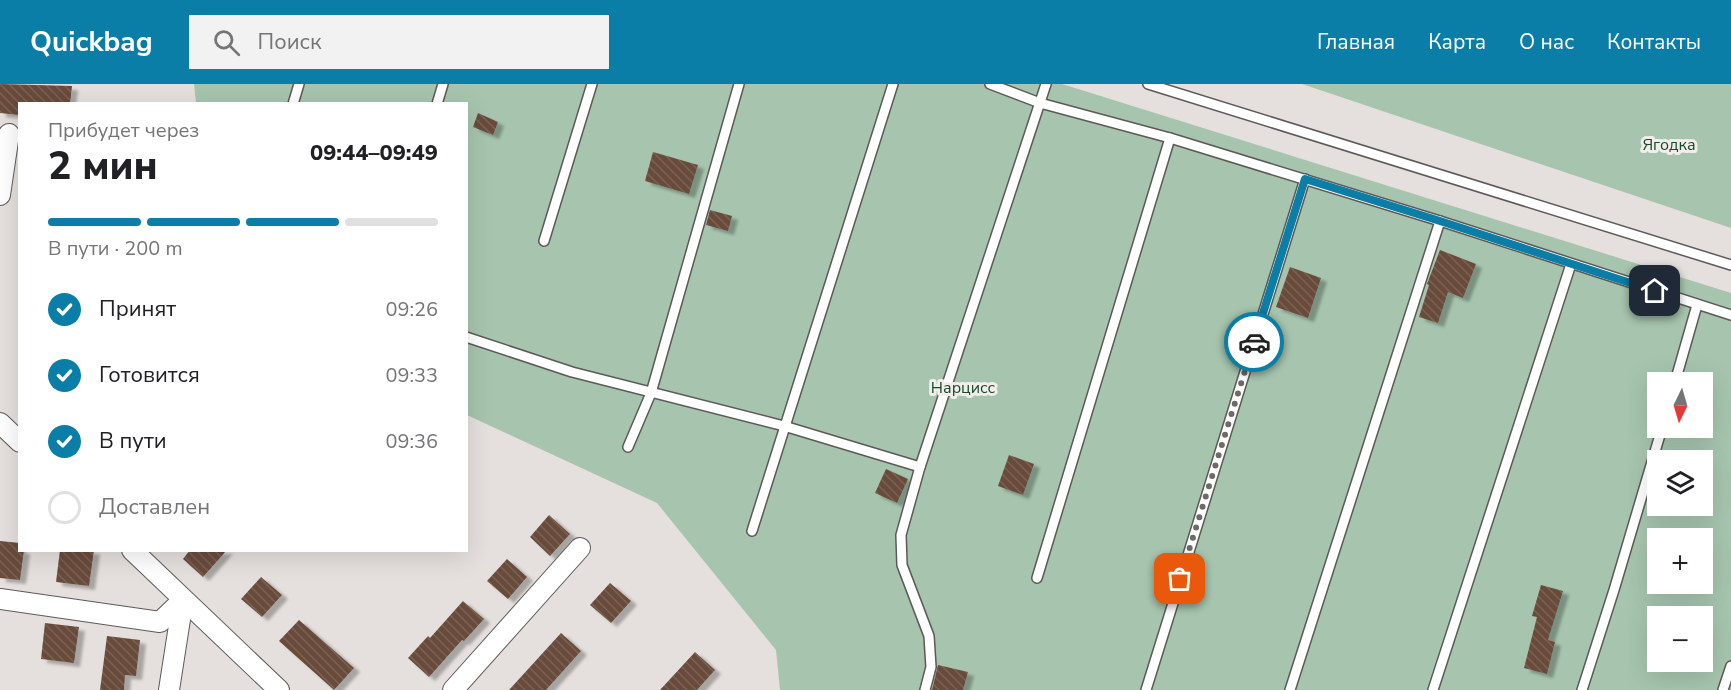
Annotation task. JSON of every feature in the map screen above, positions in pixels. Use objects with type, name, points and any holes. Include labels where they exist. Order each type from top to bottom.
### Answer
[{"type":"street","points":[[0,195],[9,134]]},
{"type":"street","points":[[0,423],[18,440]]},
{"type":"street","points":[[453,690],[580,548]]},
{"type":"street","points":[[134,552],[279,690]]},
{"type":"street","points":[[0,599],[160,622],[183,600]]},
{"type":"street","points":[[169,690],[183,600]]},
{"type":"lane","points":[[294,102],[299,84]]},
{"type":"lane","points":[[438,102],[443,84]]},
{"type":"lane","points":[[544,241],[592,84]]},
{"type":"lane","points":[[628,447],[651,393],[739,84]]},
{"type":"lane","points":[[752,531],[893,84]]},
{"type":"lane","points":[[990,84],[1040,103],[1170,138],[1305,179],[1731,315]]},
{"type":"lane","points":[[925,690],[931,667],[929,636],[902,565],[901,535],[920,467],[1046,84]]},
{"type":"lane","points":[[1148,84],[1731,266]]},
{"type":"lane","points":[[1037,578],[1170,138]]},
{"type":"lane","points":[[1146,690],[1305,179]]},
{"type":"lane","points":[[1290,690],[1440,221]]},
{"type":"lane","points":[[1433,690],[1571,264]]},
{"type":"lane","points":[[1678,372],[1697,305]]},
{"type":"lane","points":[[468,338],[572,372],[784,426],[920,467]]},
{"type":"lane","points":[[1582,690],[1659,438]]},
{"type":"lane","points":[[1723,690],[1731,666]]},
{"type":"green space","name":"Нарцисс","points":[[194,84],[1062,84],[1731,293],[1731,690],[780,690],[776,650],[657,503],[468,415],[468,102],[196,102]]},
{"type":"green space","name":"Ягодка","points":[[1302,84],[1731,84],[1731,228]]},
{"type":"building","points":[[0,84],[72,86],[70,102],[18,102],[18,115],[0,113]]},
{"type":"building","points":[[478,113],[498,122],[493,135],[473,127]]},
{"type":"building","points":[[653,152],[698,165],[689,194],[645,181]]},
{"type":"building","points":[[710,210],[732,216],[728,231],[706,225]]},
{"type":"building","points":[[1440,250],[1476,264],[1463,298],[1448,292],[1438,323],[1419,317],[1429,285],[1427,284]]},
{"type":"building","points":[[1290,267],[1321,278],[1308,318],[1276,307]]},
{"type":"building","points":[[1009,455],[1034,464],[1023,495],[998,486]]},
{"type":"building","points":[[886,469],[908,479],[897,503],[875,493]]},
{"type":"building","points":[[549,515],[570,534],[550,556],[530,537]]},
{"type":"building","points":[[0,541],[18,543],[18,552],[24,552],[20,580],[0,578]]},
{"type":"building","points":[[60,552],[94,552],[89,586],[56,582]]},
{"type":"building","points":[[188,552],[225,552],[203,577],[183,559]]},
{"type":"building","points":[[507,559],[527,577],[508,599],[487,581]]},
{"type":"building","points":[[261,577],[282,595],[262,617],[241,599]]},
{"type":"building","points":[[610,583],[631,601],[611,623],[590,605]]},
{"type":"building","points":[[1541,585],[1563,591],[1548,640],[1555,642],[1547,674],[1524,668],[1537,617],[1532,616]]},
{"type":"building","points":[[463,601],[484,619],[429,677],[408,658],[428,636],[430,638]]},
{"type":"building","points":[[299,620],[354,668],[334,690],[279,641]]},
{"type":"building","points":[[45,623],[79,627],[74,663],[41,659]]},
{"type":"building","points":[[561,633],[581,651],[546,690],[509,690]]},
{"type":"building","points":[[107,636],[140,640],[136,676],[125,675],[124,690],[100,690]]},
{"type":"building","points":[[695,652],[715,670],[697,690],[660,690]]},
{"type":"building","points":[[938,665],[968,672],[963,690],[932,690]]},
{"type":"way so far","points":[[1180,579],[1254,342]]},
{"type":"route","points":[[1254,342],[1305,179],[1655,291]]}]
